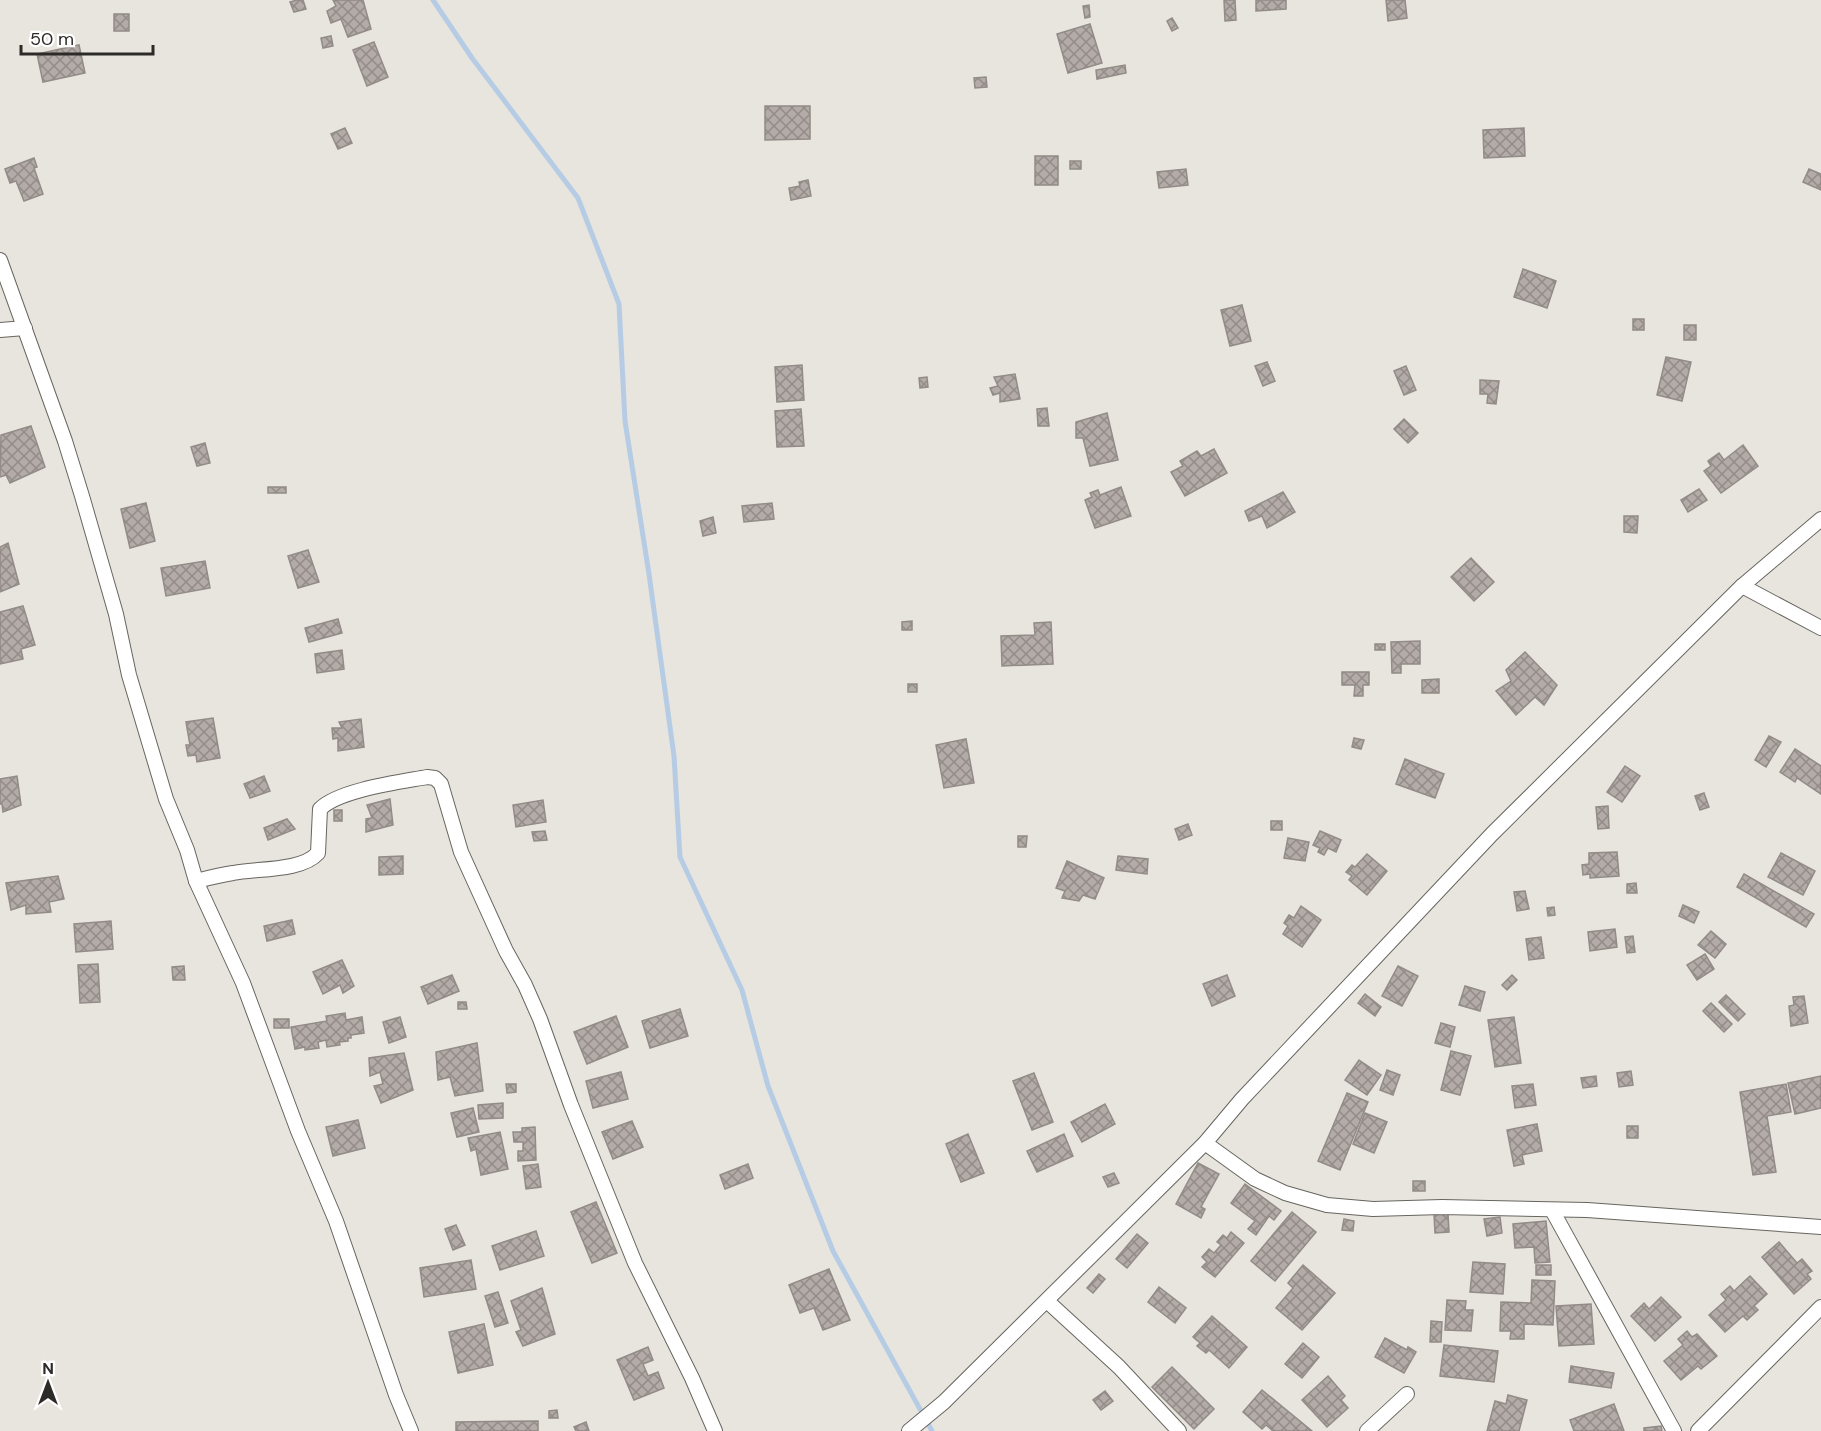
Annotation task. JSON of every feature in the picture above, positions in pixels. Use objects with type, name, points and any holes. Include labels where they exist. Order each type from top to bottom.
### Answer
[{"type":"street","points":[[0,260],[79,485],[116,614],[129,675],[166,799],[187,850],[196,881],[243,983],[298,1131],[336,1221],[396,1395],[411,1431]]},
{"type":"street","points":[[0,330],[25,328]]},
{"type":"street","points":[[909,1431],[944,1402],[1205,1143],[1242,1099],[1476,851],[1742,586],[1821,519]]},
{"type":"street","points":[[1742,586],[1821,628]]},
{"type":"street","points":[[196,881],[234,872],[307,862],[318,853],[320,809],[326,803],[347,794],[427,777],[435,778],[441,784],[461,852],[540,1019],[571,1105],[635,1263],[692,1378],[715,1431]]},
{"type":"street","points":[[1205,1143],[1255,1179],[1285,1193],[1327,1205],[1372,1209],[1442,1207],[1552,1210],[1662,1215],[1821,1227]]},
{"type":"street","points":[[1552,1210],[1674,1431]]},
{"type":"street","points":[[1047,1301],[1111,1359],[1179,1431]]},
{"type":"street","points":[[1698,1431],[1821,1307]]},
{"type":"street","points":[[1367,1431],[1407,1394]]},
{"type":"building","points":[[303,0],[306,9],[294,12],[290,2]]},
{"type":"building","points":[[333,0],[363,0],[371,29],[348,37],[341,19],[331,23],[327,11],[336,6]]},
{"type":"building","points":[[1224,0],[1235,0],[1236,20],[1225,21]]},
{"type":"building","points":[[1256,0],[1286,0],[1286,9],[1256,11]]},
{"type":"building","points":[[1386,0],[1405,0],[1407,18],[1388,21]]},
{"type":"building","points":[[1089,5],[1090,17],[1085,18],[1083,6]]},
{"type":"building","points":[[114,14],[129,14],[129,31],[114,31]]},
{"type":"building","points":[[1172,18],[1178,28],[1172,31],[1167,21]]},
{"type":"building","points":[[1090,24],[1102,63],[1068,73],[1057,34]]},
{"type":"building","points":[[331,36],[333,46],[323,48],[321,38]]},
{"type":"building","points":[[374,42],[388,77],[367,86],[353,50]]},
{"type":"building","points":[[79,45],[85,73],[43,82],[37,54]]},
{"type":"building","points":[[1125,65],[1126,73],[1097,79],[1096,70]]},
{"type":"building","points":[[986,77],[987,87],[975,88],[974,78]]},
{"type":"building","points":[[765,106],[810,106],[810,139],[765,140]]},
{"type":"building","points":[[345,128],[352,143],[338,149],[331,134]]},
{"type":"building","points":[[1524,128],[1525,156],[1484,158],[1483,130]]},
{"type":"building","points":[[1035,156],[1058,156],[1058,185],[1035,185]]},
{"type":"building","points":[[34,158],[37,167],[34,168],[43,194],[24,201],[16,181],[10,183],[5,169]]},
{"type":"building","points":[[1070,161],[1081,161],[1081,169],[1070,169]]},
{"type":"building","points":[[1186,169],[1188,185],[1159,188],[1157,172]]},
{"type":"building","points":[[1809,169],[1821,174],[1821,190],[1803,182]]},
{"type":"building","points":[[808,180],[811,196],[791,200],[789,188],[800,186],[799,182]]},
{"type":"building","points":[[1523,269],[1556,281],[1547,308],[1514,297]]},
{"type":"building","points":[[1242,305],[1251,341],[1230,346],[1221,310]]},
{"type":"building","points":[[1633,319],[1644,319],[1644,330],[1633,330]]},
{"type":"building","points":[[1684,325],[1696,325],[1696,340],[1684,340]]},
{"type":"building","points":[[1666,357],[1691,362],[1682,401],[1657,395]]},
{"type":"building","points":[[1267,362],[1275,381],[1263,386],[1255,366]]},
{"type":"building","points":[[802,365],[804,400],[777,402],[775,367]]},
{"type":"building","points":[[1406,366],[1416,390],[1404,395],[1394,371]]},
{"type":"building","points":[[1015,374],[1020,399],[1000,402],[1000,393],[993,395],[990,388],[998,386],[994,377]]},
{"type":"building","points":[[927,377],[928,387],[920,388],[919,378]]},
{"type":"building","points":[[1480,380],[1499,381],[1496,404],[1487,403],[1488,394],[1480,394]]},
{"type":"building","points":[[1047,408],[1049,426],[1038,426],[1037,409]]},
{"type":"building","points":[[801,409],[804,446],[777,447],[775,411]]},
{"type":"building","points":[[1107,413],[1118,460],[1090,466],[1083,438],[1076,438],[1076,422]]},
{"type":"building","points":[[1404,419],[1418,433],[1408,443],[1394,429]]},
{"type":"building","points":[[31,426],[45,467],[10,483],[6,475],[0,477],[1,435]]},
{"type":"building","points":[[205,443],[210,463],[197,466],[191,447]]},
{"type":"building","points":[[1743,445],[1758,466],[1721,493],[1704,471],[1711,466],[1708,461],[1719,453],[1724,460]]},
{"type":"building","points":[[1214,449],[1227,473],[1185,496],[1171,472],[1183,466],[1180,461],[1197,451],[1201,456]]},
{"type":"building","points":[[268,487],[286,487],[286,493],[268,493]]},
{"type":"building","points":[[1121,487],[1131,516],[1095,528],[1085,500],[1092,497],[1090,493],[1098,490],[1100,495]]},
{"type":"building","points":[[1699,489],[1707,500],[1688,512],[1681,500]]},
{"type":"building","points":[[1283,492],[1295,512],[1267,528],[1262,516],[1249,521],[1245,511]]},
{"type":"building","points":[[146,503],[155,541],[130,548],[121,509]]},
{"type":"building","points":[[772,503],[774,519],[744,522],[742,506]]},
{"type":"building","points":[[1624,516],[1638,516],[1637,533],[1624,532]]},
{"type":"building","points":[[713,517],[716,533],[703,536],[700,521]]},
{"type":"building","points":[[8,543],[19,584],[0,592],[0,547]]},
{"type":"building","points":[[308,550],[319,582],[298,588],[288,556]]},
{"type":"building","points":[[1471,558],[1494,582],[1474,601],[1451,577]]},
{"type":"building","points":[[205,561],[210,588],[166,596],[161,568]]},
{"type":"building","points":[[23,606],[35,645],[21,649],[23,659],[0,664],[0,612]]},
{"type":"building","points":[[338,619],[342,633],[309,642],[305,628]]},
{"type":"building","points":[[912,621],[912,630],[902,630],[902,622]]},
{"type":"building","points":[[1051,622],[1053,664],[1002,666],[1001,636],[1035,635],[1034,623]]},
{"type":"building","points":[[1420,641],[1420,664],[1401,664],[1401,673],[1392,673],[1391,642]]},
{"type":"building","points":[[1375,644],[1385,644],[1385,650],[1375,650]]},
{"type":"building","points":[[342,650],[344,669],[317,673],[315,654]]},
{"type":"building","points":[[1525,652],[1557,685],[1544,705],[1535,697],[1516,715],[1496,691],[1511,681],[1506,670]]},
{"type":"building","points":[[1342,672],[1369,672],[1369,685],[1363,685],[1363,696],[1354,696],[1355,685],[1342,685]]},
{"type":"building","points":[[1439,679],[1439,693],[1422,693],[1422,680]]},
{"type":"building","points":[[908,684],[917,684],[917,692],[908,692]]},
{"type":"building","points":[[213,718],[220,758],[197,762],[196,755],[188,756],[186,745],[190,745],[186,722]]},
{"type":"building","points":[[361,719],[364,747],[338,751],[338,738],[333,739],[332,728],[342,728],[339,722]]},
{"type":"building","points":[[1769,736],[1781,742],[1766,767],[1755,760]]},
{"type":"building","points":[[1354,738],[1364,740],[1361,749],[1352,747]]},
{"type":"building","points":[[966,739],[974,783],[944,788],[936,745]]},
{"type":"building","points":[[1795,749],[1821,766],[1821,794],[1797,778],[1795,782],[1780,772]]},
{"type":"building","points":[[1405,759],[1444,774],[1435,798],[1396,784]]},
{"type":"building","points":[[1625,766],[1640,776],[1622,802],[1607,792]]},
{"type":"building","points":[[17,776],[21,805],[3,812],[2,804],[0,804],[0,779]]},
{"type":"building","points":[[264,776],[270,791],[250,798],[244,784]]},
{"type":"building","points":[[1704,793],[1709,807],[1700,810],[1695,796]]},
{"type":"building","points":[[390,799],[393,825],[366,832],[366,819],[372,818],[367,805]]},
{"type":"building","points":[[543,800],[546,822],[516,827],[513,805]]},
{"type":"building","points":[[1608,806],[1609,828],[1598,829],[1596,807]]},
{"type":"building","points":[[334,810],[342,810],[342,821],[334,821]]},
{"type":"building","points":[[287,819],[295,829],[268,840],[264,828]]},
{"type":"building","points":[[1271,821],[1282,821],[1282,830],[1271,830]]},
{"type":"building","points":[[1188,824],[1192,835],[1179,840],[1175,829]]},
{"type":"building","points":[[545,831],[547,840],[534,841],[532,832]]},
{"type":"building","points":[[1320,831],[1341,840],[1336,852],[1328,848],[1324,855],[1318,852],[1320,848],[1313,845]]},
{"type":"building","points":[[1018,836],[1027,836],[1026,847],[1018,847]]},
{"type":"building","points":[[1288,838],[1309,842],[1305,861],[1284,858]]},
{"type":"building","points":[[1617,852],[1619,876],[1590,878],[1590,874],[1583,875],[1582,865],[1589,864],[1589,853]]},
{"type":"building","points":[[1781,853],[1815,871],[1803,895],[1768,877]]},
{"type":"building","points":[[1367,854],[1387,871],[1367,895],[1349,880],[1352,876],[1346,872],[1352,865],[1355,867]]},
{"type":"building","points":[[403,856],[403,874],[379,875],[379,857]]},
{"type":"building","points":[[1118,856],[1148,859],[1147,874],[1116,870]]},
{"type":"building","points":[[1067,861],[1104,878],[1095,899],[1083,895],[1079,901],[1062,898],[1065,891],[1056,888]]},
{"type":"building","points":[[1744,874],[1814,914],[1806,927],[1737,887]]},
{"type":"building","points":[[58,876],[64,899],[49,902],[51,912],[26,914],[26,905],[11,910],[6,883]]},
{"type":"building","points":[[1636,883],[1637,893],[1627,893],[1627,884]]},
{"type":"building","points":[[1525,891],[1529,909],[1517,911],[1514,892]]},
{"type":"building","points":[[1683,905],[1699,912],[1694,923],[1679,916]]},
{"type":"building","points":[[1301,906],[1321,920],[1302,947],[1283,934],[1288,926],[1284,923],[1289,915],[1294,918]]},
{"type":"building","points":[[1554,907],[1555,915],[1548,916],[1547,908]]},
{"type":"building","points":[[292,920],[295,934],[267,941],[264,926]]},
{"type":"building","points":[[111,921],[113,949],[76,952],[74,924]]},
{"type":"building","points":[[1615,929],[1617,947],[1590,951],[1588,932]]},
{"type":"building","points":[[1711,931],[1726,944],[1715,958],[1698,945]]},
{"type":"building","points":[[1633,936],[1635,952],[1627,953],[1625,937]]},
{"type":"building","points":[[1541,937],[1544,958],[1529,960],[1526,939]]},
{"type":"building","points":[[1705,954],[1714,969],[1697,980],[1687,965]]},
{"type":"building","points":[[342,960],[354,986],[343,993],[340,985],[323,994],[313,972]]},
{"type":"building","points":[[98,964],[100,1002],[80,1003],[78,965]]},
{"type":"building","points":[[184,966],[185,980],[173,980],[172,967]]},
{"type":"building","points":[[1398,966],[1418,976],[1402,1006],[1382,996]]},
{"type":"building","points":[[452,975],[459,991],[428,1004],[421,987]]},
{"type":"building","points":[[1227,975],[1235,996],[1212,1006],[1203,984]]},
{"type":"building","points":[[1512,975],[1517,980],[1507,990],[1502,985]]},
{"type":"building","points":[[1465,986],[1485,992],[1480,1011],[1459,1005]]},
{"type":"building","points":[[1365,994],[1381,1007],[1375,1016],[1358,1003]]},
{"type":"building","points":[[1726,995],[1745,1014],[1738,1021],[1719,1002]]},
{"type":"building","points":[[1804,996],[1808,1023],[1791,1026],[1789,1006],[1794,1005],[1793,997]]},
{"type":"building","points":[[458,1002],[466,1002],[467,1009],[458,1009]]},
{"type":"building","points":[[1711,1003],[1732,1024],[1724,1032],[1703,1011]]},
{"type":"building","points":[[680,1009],[688,1036],[650,1048],[642,1021]]},
{"type":"building","points":[[345,1013],[346,1020],[362,1017],[364,1033],[351,1035],[348,1041],[339,1042],[340,1045],[327,1047],[326,1040],[318,1042],[319,1048],[295,1049],[291,1027],[327,1021],[326,1016]]},
{"type":"building","points":[[616,1016],[628,1047],[587,1064],[574,1032]]},
{"type":"building","points":[[400,1017],[406,1037],[389,1043],[383,1022]]},
{"type":"building","points":[[1514,1017],[1521,1063],[1495,1067],[1488,1020]]},
{"type":"building","points":[[274,1019],[289,1019],[289,1028],[274,1028]]},
{"type":"building","points":[[1441,1023],[1455,1027],[1450,1047],[1435,1043]]},
{"type":"building","points":[[477,1043],[483,1091],[455,1096],[450,1077],[438,1080],[436,1052]]},
{"type":"building","points":[[1451,1051],[1471,1056],[1460,1095],[1441,1090]]},
{"type":"building","points":[[404,1053],[413,1090],[381,1103],[374,1086],[383,1084],[380,1072],[370,1076],[369,1058]]},
{"type":"building","points":[[1359,1060],[1381,1075],[1367,1095],[1345,1080]]},
{"type":"building","points":[[1387,1070],[1400,1075],[1393,1095],[1380,1090]]},
{"type":"building","points":[[1631,1071],[1633,1085],[1619,1087],[1617,1073]]},
{"type":"building","points":[[621,1072],[628,1099],[593,1108],[586,1081]]},
{"type":"building","points":[[1034,1073],[1053,1122],[1032,1130],[1013,1081]]},
{"type":"building","points":[[1596,1076],[1597,1086],[1583,1088],[1581,1078]]},
{"type":"building","points":[[1821,1076],[1821,1108],[1795,1114],[1788,1083]]},
{"type":"building","points":[[506,1084],[516,1084],[516,1092],[507,1093]]},
{"type":"building","points":[[1533,1084],[1536,1105],[1515,1108],[1512,1086]]},
{"type":"building","points":[[1786,1084],[1791,1112],[1767,1116],[1776,1172],[1753,1175],[1740,1092]]},
{"type":"building","points":[[1347,1093],[1368,1102],[1340,1170],[1318,1161]]},
{"type":"building","points":[[503,1103],[503,1118],[479,1119],[478,1105]]},
{"type":"building","points":[[1105,1104],[1115,1124],[1082,1142],[1071,1122]]},
{"type":"building","points":[[473,1108],[479,1132],[457,1137],[451,1113]]},
{"type":"building","points":[[1365,1113],[1387,1122],[1374,1153],[1353,1144]]},
{"type":"building","points":[[358,1120],[365,1148],[333,1156],[326,1127]]},
{"type":"building","points":[[632,1121],[643,1147],[613,1159],[602,1132]]},
{"type":"building","points":[[1537,1124],[1542,1151],[1522,1155],[1524,1164],[1514,1166],[1507,1130]]},
{"type":"building","points":[[1627,1126],[1638,1126],[1638,1138],[1627,1138]]},
{"type":"building","points":[[535,1127],[536,1160],[518,1161],[518,1151],[523,1151],[523,1142],[514,1142],[513,1132],[522,1132],[522,1128]]},
{"type":"building","points":[[500,1132],[508,1169],[481,1175],[476,1149],[471,1151],[468,1138]]},
{"type":"building","points":[[968,1134],[984,1173],[961,1182],[946,1144]]},
{"type":"building","points":[[1064,1134],[1073,1156],[1037,1172],[1027,1151]]},
{"type":"building","points":[[1198,1163],[1219,1174],[1201,1207],[1205,1209],[1201,1218],[1176,1204]]},
{"type":"building","points":[[538,1164],[541,1187],[526,1189],[523,1166]]},
{"type":"building","points":[[748,1164],[753,1178],[725,1189],[720,1175]]},
{"type":"building","points":[[1114,1173],[1119,1183],[1108,1187],[1103,1177]]},
{"type":"building","points":[[1413,1181],[1425,1181],[1425,1191],[1413,1191]]},
{"type":"building","points":[[1245,1184],[1281,1211],[1274,1220],[1269,1216],[1256,1235],[1248,1229],[1255,1221],[1231,1203]]},
{"type":"building","points":[[596,1202],[617,1253],[592,1263],[571,1212]]},
{"type":"building","points":[[1292,1212],[1316,1232],[1275,1281],[1251,1261]]},
{"type":"building","points":[[1434,1214],[1448,1214],[1449,1232],[1435,1233]]},
{"type":"building","points":[[1500,1217],[1502,1233],[1487,1236],[1484,1219]]},
{"type":"building","points":[[1344,1219],[1354,1221],[1353,1231],[1342,1230]]},
{"type":"building","points":[[1546,1221],[1550,1262],[1535,1263],[1534,1247],[1515,1248],[1513,1224]]},
{"type":"building","points":[[456,1225],[465,1245],[453,1250],[445,1229]]},
{"type":"building","points":[[536,1231],[544,1256],[500,1270],[492,1246]]},
{"type":"building","points":[[1231,1232],[1244,1243],[1215,1277],[1202,1267],[1207,1262],[1202,1257],[1209,1249],[1214,1253],[1221,1245],[1217,1242],[1223,1235],[1227,1238]]},
{"type":"building","points":[[1137,1234],[1148,1243],[1127,1268],[1116,1259]]},
{"type":"building","points":[[1779,1242],[1797,1263],[1802,1259],[1812,1271],[1807,1274],[1811,1279],[1794,1294],[1762,1257]]},
{"type":"building","points":[[471,1260],[476,1289],[424,1297],[420,1268]]},
{"type":"building","points":[[1473,1262],[1505,1264],[1503,1294],[1470,1292]]},
{"type":"building","points":[[1303,1265],[1335,1293],[1302,1330],[1276,1308],[1293,1288],[1288,1283]]},
{"type":"building","points":[[1536,1265],[1551,1265],[1551,1275],[1536,1275]]},
{"type":"building","points":[[829,1269],[850,1320],[823,1330],[814,1308],[800,1313],[789,1285]]},
{"type":"building","points":[[1099,1274],[1105,1279],[1093,1293],[1087,1288]]},
{"type":"building","points":[[1750,1276],[1767,1294],[1754,1306],[1758,1310],[1747,1320],[1743,1316],[1725,1332],[1709,1315],[1726,1300],[1721,1294],[1730,1286],[1734,1291]]},
{"type":"building","points":[[1532,1280],[1555,1281],[1553,1325],[1524,1324],[1524,1339],[1510,1339],[1511,1331],[1500,1331],[1501,1302],[1531,1303]]},
{"type":"building","points":[[1159,1287],[1186,1308],[1175,1323],[1148,1302]]},
{"type":"building","points":[[542,1288],[555,1334],[523,1346],[516,1332],[521,1330],[511,1301]]},
{"type":"building","points":[[498,1292],[508,1323],[495,1327],[485,1296]]},
{"type":"building","points":[[1661,1297],[1681,1317],[1655,1341],[1631,1316],[1644,1303],[1649,1309]]},
{"type":"building","points":[[1447,1300],[1466,1301],[1465,1310],[1473,1310],[1471,1331],[1445,1330]]},
{"type":"building","points":[[1591,1304],[1594,1344],[1559,1346],[1556,1306]]},
{"type":"building","points":[[1212,1316],[1247,1347],[1229,1368],[1209,1350],[1206,1353],[1197,1346],[1200,1343],[1193,1337]]},
{"type":"building","points":[[1431,1321],[1442,1322],[1441,1342],[1430,1342]]},
{"type":"building","points":[[484,1324],[493,1365],[458,1373],[449,1332]]},
{"type":"building","points":[[1687,1331],[1692,1337],[1697,1334],[1717,1356],[1701,1369],[1698,1366],[1681,1380],[1664,1361],[1683,1345],[1678,1339]]},
{"type":"building","points":[[1385,1338],[1407,1350],[1408,1347],[1416,1352],[1404,1373],[1375,1357]]},
{"type":"building","points":[[1303,1343],[1319,1357],[1302,1378],[1285,1364]]},
{"type":"building","points":[[1444,1345],[1498,1351],[1494,1382],[1440,1376]]},
{"type":"building","points":[[648,1347],[653,1360],[643,1364],[648,1376],[658,1372],[664,1388],[634,1400],[617,1360]]},
{"type":"building","points":[[1571,1366],[1614,1373],[1611,1388],[1569,1382]]},
{"type":"building","points":[[1172,1367],[1214,1409],[1194,1429],[1152,1387]]},
{"type":"building","points":[[1328,1376],[1345,1396],[1341,1400],[1348,1408],[1327,1427],[1302,1400]]},
{"type":"building","points":[[1262,1390],[1312,1431],[1273,1431],[1266,1425],[1262,1429],[1243,1412]]},
{"type":"building","points":[[1105,1391],[1113,1401],[1101,1410],[1093,1400]]},
{"type":"building","points":[[1508,1395],[1527,1400],[1519,1431],[1487,1431],[1495,1401],[1506,1404]]},
{"type":"building","points":[[1614,1404],[1624,1431],[1574,1431],[1570,1420]]},
{"type":"building","points":[[557,1410],[558,1418],[549,1418],[549,1411]]},
{"type":"building","points":[[538,1421],[538,1431],[456,1431],[456,1422]]},
{"type":"building","points":[[586,1422],[589,1431],[576,1431],[574,1427]]},
{"type":"building","points":[[1661,1426],[1662,1431],[1644,1431],[1644,1428]]},
{"type":"waterway","points":[[433,0],[472,58],[578,198],[619,304],[625,421],[674,756],[680,857],[742,990],[768,1086],[833,1251],[932,1431]]}]
